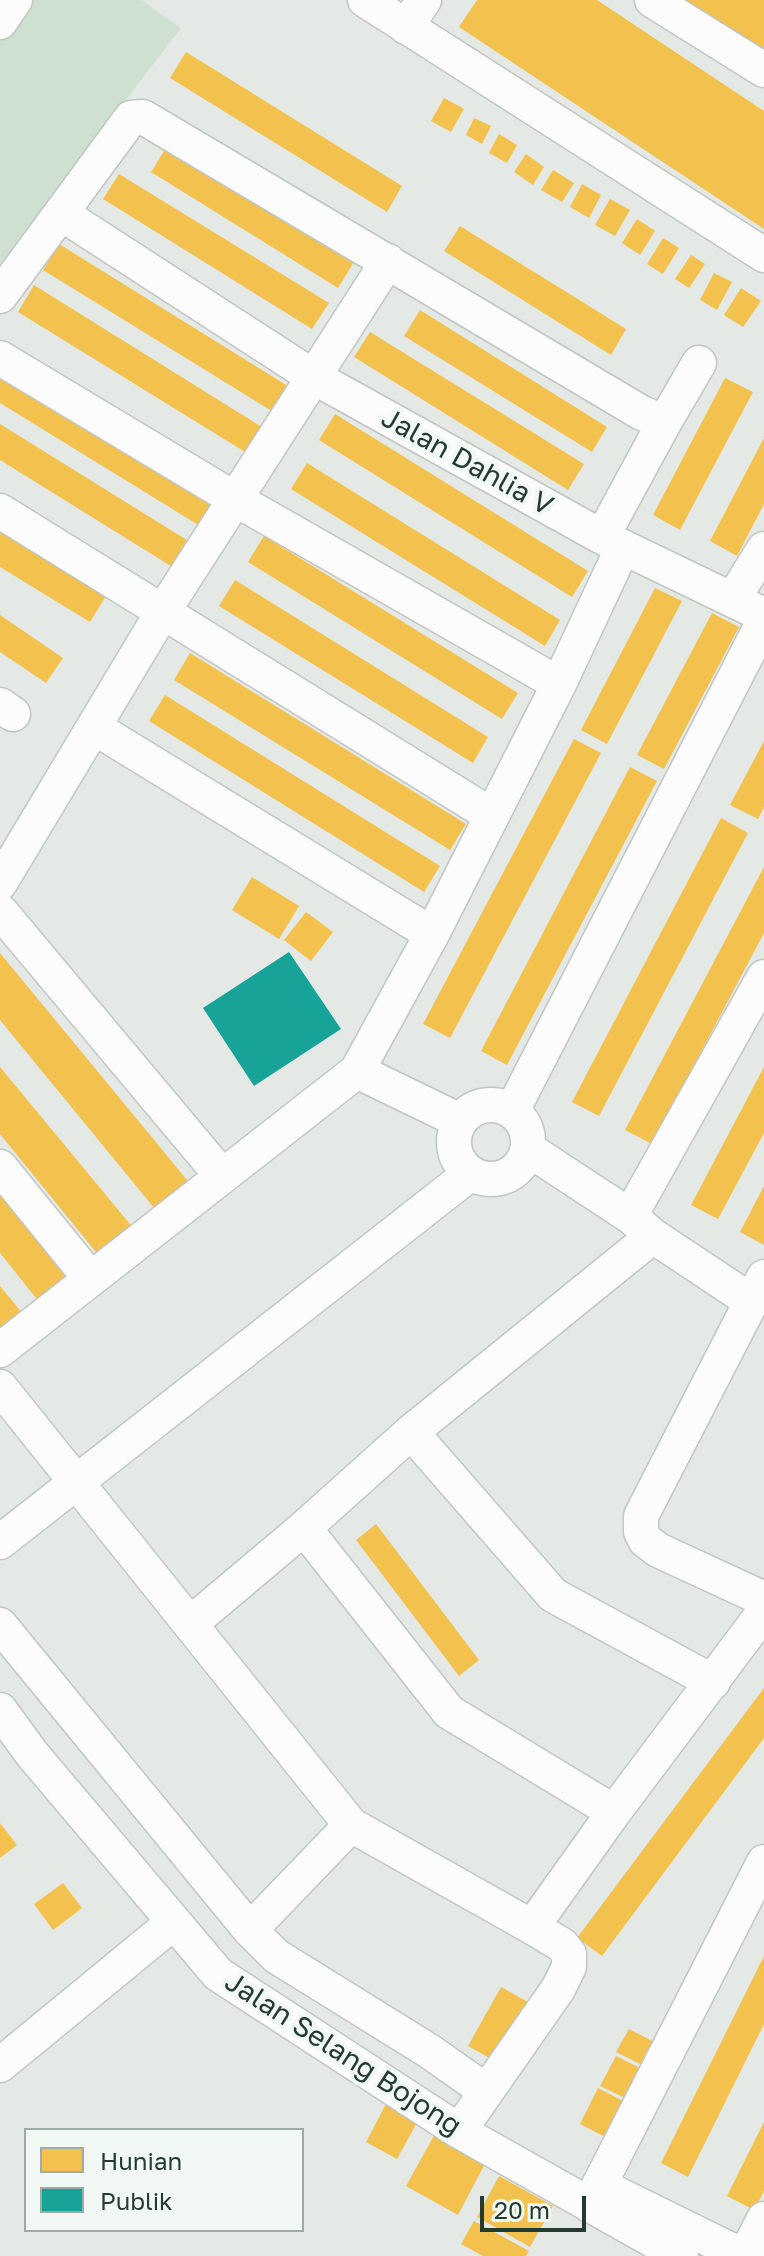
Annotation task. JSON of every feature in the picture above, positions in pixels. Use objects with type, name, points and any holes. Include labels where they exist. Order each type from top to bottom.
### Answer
[{"type":"street","points":[[0,22],[15,0]]},
{"type":"street","points":[[365,0],[415,13],[764,255]]},
{"type":"street","points":[[652,0],[764,70]]},
{"type":"street","points":[[0,296],[131,118],[143,117],[640,412],[664,423]]},
{"type":"street","name":"Jalan Dahlia V","points":[[62,214],[312,376],[612,542],[764,615]]},
{"type":"street","points":[[0,883],[162,613],[388,261]]},
{"type":"street","points":[[0,358],[235,499],[559,684]]},
{"type":"street","points":[[0,1350],[357,1071],[432,934],[559,684],[612,542],[664,423],[699,363]]},
{"type":"street","points":[[0,511],[491,815]]},
{"type":"street","points":[[733,599],[764,549]]},
{"type":"street","points":[[512,1111],[764,621]]},
{"type":"street","points":[[95,728],[432,934]]},
{"type":"street","points":[[0,911],[222,1176]]},
{"type":"street","points":[[190,1624],[304,1528],[642,1226],[762,987]]},
{"type":"street","points":[[357,1071],[460,1121]]},
{"type":"street","points":[[483,1105],[512,1111],[522,1121],[528,1135],[528,1149],[523,1163],[513,1173],[499,1179],[484,1179],[471,1173],[460,1163],[454,1150],[454,1135],[460,1121],[470,1111],[483,1105]]},
{"type":"street","points":[[528,1149],[642,1226],[758,1289],[641,1516],[641,1532],[645,1540],[658,1550],[764,1599]]},
{"type":"street","points":[[0,1167],[90,1278]]},
{"type":"street","points":[[0,1542],[471,1173]]},
{"type":"street","points":[[0,1387],[351,1825],[532,1927],[562,1945],[569,1954],[569,1967],[558,1989],[459,2131]]},
{"type":"street","points":[[411,1432],[553,1595],[713,1682]]},
{"type":"street","points":[[304,1528],[449,1712],[614,1812]]},
{"type":"street","points":[[532,1927],[764,1612]]},
{"type":"street","points":[[0,1625],[250,1930],[276,1956],[429,2051],[486,2091]]},
{"type":"street","name":"Jalan Selang Bojong","points":[[0,1710],[32,1754],[218,1974],[459,2131],[594,2195],[744,2256]]},
{"type":"street","points":[[250,1930],[351,1825]]},
{"type":"street","points":[[594,2195],[764,1862]]},
{"type":"street","points":[[0,2065],[174,1922]]},
{"type":"street","name":"Jalan Selang Bojong","points":[[594,2195],[681,2256]]},
{"type":"street","points":[[744,2256],[764,2219]]},
{"type":"green space","points":[[0,0],[141,0],[181,28],[0,264]]},
{"type":"building: Hunian","points":[[477,0],[597,0],[764,111],[764,229],[459,27]]},
{"type":"building: Hunian","points":[[681,0],[764,0],[764,55]]},
{"type":"building: Hunian","points":[[186,52],[402,186],[387,212],[170,78]]},
{"type":"building: Hunian","points":[[444,98],[464,109],[451,132],[431,121]]},
{"type":"building: Hunian","points":[[474,118],[491,126],[482,144],[466,135]]},
{"type":"building: Hunian","points":[[499,134],[517,145],[507,163],[489,153]]},
{"type":"building: Hunian","points":[[167,146],[354,262],[338,288],[151,172]]},
{"type":"building: Hunian","points":[[526,154],[544,167],[533,185],[514,172]]},
{"type":"building: Hunian","points":[[553,170],[574,183],[562,202],[541,190]]},
{"type":"building: Hunian","points":[[119,174],[329,303],[312,329],[103,199]]},
{"type":"building: Hunian","points":[[582,184],[601,195],[589,218],[570,207]]},
{"type":"building: Hunian","points":[[610,199],[630,210],[615,236],[595,225]]},
{"type":"building: Hunian","points":[[637,219],[655,231],[640,255],[622,243]]},
{"type":"building: Hunian","points":[[460,226],[626,329],[611,355],[444,251]]},
{"type":"building: Hunian","points":[[663,238],[679,248],[663,274],[647,264]]},
{"type":"building: Hunian","points":[[59,244],[291,388],[275,413],[43,270]]},
{"type":"building: Hunian","points":[[691,255],[705,264],[689,288],[675,279]]},
{"type":"building: Hunian","points":[[714,273],[732,282],[717,310],[700,300]]},
{"type":"building: Hunian","points":[[34,285],[265,429],[250,455],[18,312]]},
{"type":"building: Hunian","points":[[741,288],[761,301],[743,327],[724,315]]},
{"type":"building: Hunian","points":[[420,310],[607,427],[592,452],[404,336]]},
{"type":"building: Hunian","points":[[370,332],[584,464],[568,490],[354,357]]},
{"type":"building: Hunian","points":[[0,367],[216,501],[200,526],[0,403]]},
{"type":"building: Hunian","points":[[725,378],[753,392],[680,530],[653,515]]},
{"type":"building: Hunian","points":[[335,414],[588,571],[572,597],[319,440]]},
{"type":"building: Hunian","points":[[0,424],[190,542],[174,568],[0,460]]},
{"type":"building: Hunian","points":[[764,438],[764,504],[737,556],[710,541]]},
{"type":"building: Hunian","points":[[307,463],[560,620],[545,646],[291,489]]},
{"type":"building: Hunian","points":[[0,532],[106,596],[90,622],[0,567]]},
{"type":"building: Hunian","points":[[264,536],[518,693],[502,719],[248,562]]},
{"type":"building: Hunian","points":[[235,580],[488,737],[473,763],[219,606]]},
{"type":"building: Hunian","points":[[655,588],[682,601],[607,744],[581,730]]},
{"type":"building: Hunian","points":[[712,613],[739,627],[664,769],[637,755]]},
{"type":"building: Hunian","points":[[0,615],[63,658],[46,683],[0,652]]},
{"type":"building: Hunian","points":[[190,653],[466,824],[450,850],[174,680]]},
{"type":"building: Hunian","points":[[165,695],[440,866],[424,892],[149,721]]},
{"type":"building: Hunian","points":[[574,739],[601,753],[450,1038],[423,1024]]},
{"type":"building: Hunian","points":[[764,741],[764,807],[758,819],[730,805]]},
{"type":"building: Hunian","points":[[630,767],[657,781],[507,1065],[481,1051]]},
{"type":"building: Hunian","points":[[721,818],[748,833],[599,1116],[572,1102]]},
{"type":"building: Hunian","points":[[764,867],[764,933],[652,1144],[625,1130]]},
{"type":"building: Hunian","points":[[252,877],[299,906],[279,939],[232,910]]},
{"type":"building: Hunian","points":[[306,912],[333,932],[311,961],[284,940]]},
{"type":"building: Hunian","points":[[0,953],[192,1186],[159,1214],[0,1020]]},
{"type":"building: Hunian","points":[[0,1067],[134,1229],[100,1257],[0,1134]]},
{"type":"building: Hunian","points":[[764,1067],[764,1133],[718,1219],[691,1205]]},
{"type":"building: Hunian","points":[[0,1183],[74,1276],[40,1303],[0,1253]]},
{"type":"building: Hunian","points":[[764,1186],[764,1245],[740,1232]]},
{"type":"building: Hunian","points":[[0,1286],[23,1314],[0,1333]]},
{"type":"building: Hunian","points":[[376,1524],[479,1660],[459,1676],[356,1540]]},
{"type":"building: Hunian","points":[[764,1688],[764,1738],[602,1956],[577,1938]]},
{"type":"building: Hunian","points":[[0,1823],[17,1845],[0,1858]]},
{"type":"building: Hunian","points":[[63,1883],[82,1908],[53,1930],[34,1904]]},
{"type":"building: Hunian","points":[[764,1956],[764,2024],[688,2177],[661,2163]]},
{"type":"building: Hunian","points":[[501,1987],[535,2006],[502,2065],[468,2046]]},
{"type":"building: Hunian","points":[[629,2029],[654,2042],[642,2065],[616,2052]]},
{"type":"building: Hunian","points":[[616,2056],[640,2068],[625,2098],[600,2086]]},
{"type":"building: Hunian","points":[[598,2088],[623,2101],[605,2137],[580,2124]]},
{"type":"building: Hunian","points":[[387,2102],[419,2119],[397,2159],[366,2142]]},
{"type":"building: Hunian","points":[[764,2122],[764,2191],[754,2210],[727,2196]]},
{"type":"building: Hunian","points":[[436,2132],[487,2160],[458,2215],[406,2186]]},
{"type":"building: Hunian","points":[[499,2176],[553,2206],[530,2247],[477,2217]]},
{"type":"building: Hunian","points":[[474,2221],[529,2251],[526,2256],[483,2256],[461,2244]]},
{"type":"building: Publik","points":[[289,952],[341,1029],[254,1086],[203,1008]]}]
